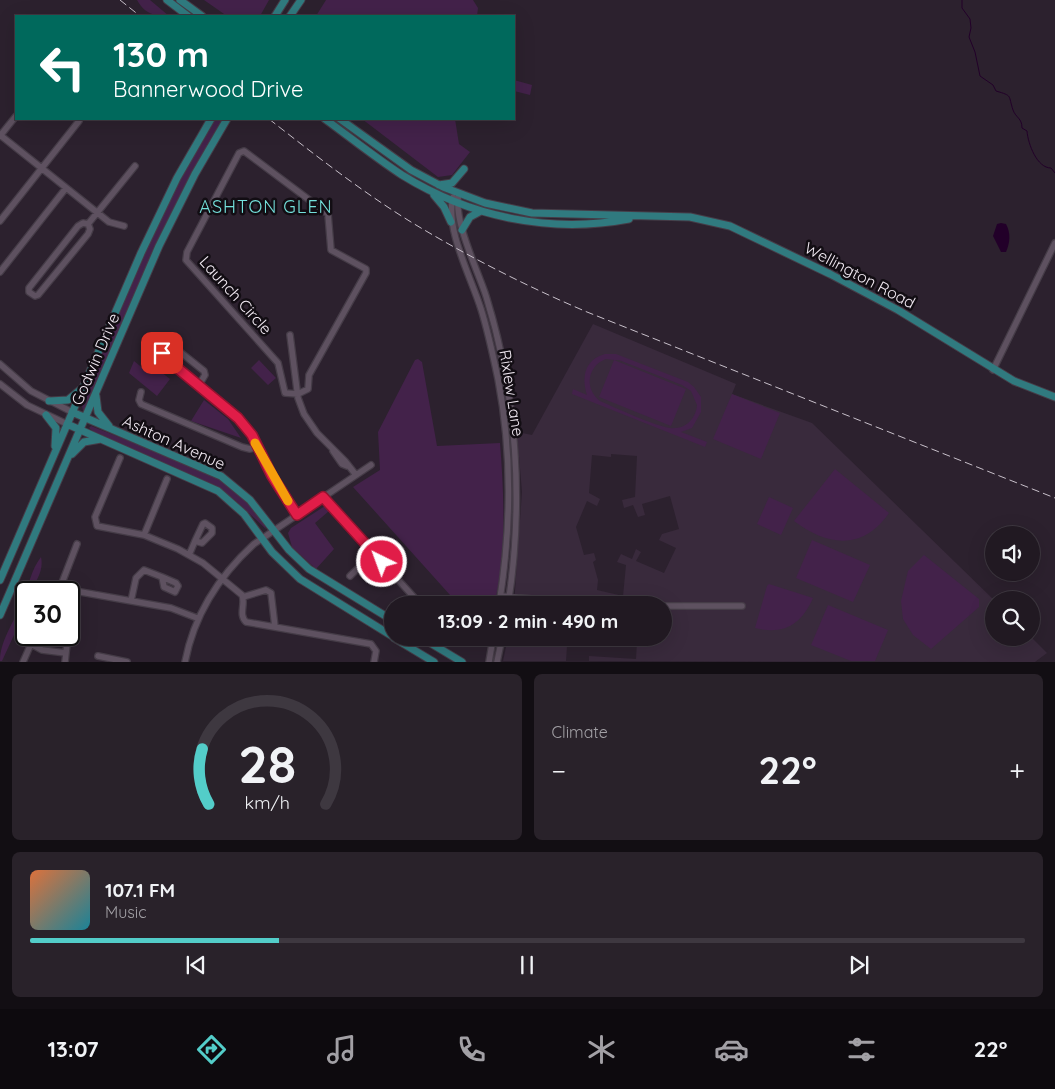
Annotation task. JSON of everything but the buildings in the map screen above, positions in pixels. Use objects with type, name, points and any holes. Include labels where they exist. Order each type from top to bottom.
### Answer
[{"type":"main road","points":[[167,0],[187,15]]},
{"type":"main road","points":[[180,0],[201,15]]},
{"type":"main road","points":[[276,15],[285,0]]},
{"type":"main road","points":[[291,15],[300,0]]},
{"type":"main road","name":"Godwin Drive","points":[[0,580],[157,219],[210,120]]},
{"type":"main road","name":"Godwin Drive","points":[[0,615],[171,220],[226,120]]},
{"type":"main road","name":"Wellington Road","points":[[327,120],[392,168],[424,188],[454,202],[481,211],[518,220],[563,224],[610,222],[640,217]]},
{"type":"main road","name":"Wellington Road","points":[[341,120],[395,160],[437,185],[493,205],[532,213],[704,218],[741,230],[898,310],[993,370],[1026,387],[1055,397]]},
{"type":"main road","points":[[437,185],[452,183],[464,169]]},
{"type":"main road","points":[[424,188],[439,201],[451,222]]},
{"type":"main road","points":[[462,230],[468,219],[481,211]]},
{"type":"main road","points":[[49,401],[68,400],[84,386]]},
{"type":"main road","points":[[98,389],[96,400],[98,412],[101,419],[113,429]]},
{"type":"main road","name":"Ashton Avenue","points":[[72,412],[221,476],[250,500],[289,550],[309,569],[384,615]]},
{"type":"main road","points":[[46,415],[56,428],[54,456]]},
{"type":"main road","name":"Ashton Avenue","points":[[67,424],[218,491],[244,514],[282,563],[300,579],[384,631]]},
{"type":"main road","points":[[66,462],[84,442],[102,439]]},
{"type":"main road","name":"Ashton Avenue","points":[[408,646],[434,662]]},
{"type":"main road","points":[[435,646],[462,662]]},
{"type":"street","points":[[15,117],[0,136],[109,222],[124,226]]},
{"type":"street","points":[[0,221],[79,121]]},
{"type":"street","name":"Launch Circle","points":[[244,151],[248,152],[328,214],[331,250],[366,269],[366,273],[309,375],[308,389],[298,394],[284,393],[278,364],[186,260],[187,252],[239,154],[244,151]]},
{"type":"street","points":[[88,224],[135,166]]},
{"type":"street","points":[[0,272],[66,188]]},
{"type":"street","name":"Rixlew Lane","points":[[457,193],[451,222],[482,311],[498,380],[502,410],[507,459],[508,517],[501,596]]},
{"type":"street","name":"Rixlew Lane","points":[[454,202],[491,312],[510,403],[516,493],[515,537],[509,596]]},
{"type":"street","points":[[83,223],[88,224],[90,229],[88,234],[38,295],[35,296],[29,292],[29,288],[78,226],[83,223]]},
{"type":"street","points":[[993,370],[1055,243]]},
{"type":"street","points":[[290,335],[298,394],[307,420],[342,464],[347,466],[356,475]]},
{"type":"street","points":[[199,385],[205,376],[204,371],[170,344],[167,345],[162,353],[164,357],[238,418],[297,515]]},
{"type":"street","name":"Ashton Avenue","points":[[0,364],[26,388],[72,412]]},
{"type":"street","name":"Ashton Avenue","points":[[0,384],[18,400],[67,424]]},
{"type":"street","points":[[141,392],[139,400],[141,404],[245,448],[257,447]]},
{"type":"street","points":[[120,458],[94,521],[100,528],[144,536],[189,555],[223,579],[244,597]]},
{"type":"street","points":[[185,662],[189,638],[197,618],[223,579],[244,553],[274,530],[371,465]]},
{"type":"street","points":[[144,536],[167,479]]},
{"type":"street","points":[[323,497],[413,596]]},
{"type":"street","points":[[189,555],[195,541]]},
{"type":"street","points":[[63,581],[77,544]]},
{"type":"street","points":[[350,576],[374,553]]},
{"type":"street","points":[[131,601],[136,578],[142,571],[147,570],[162,577]]},
{"type":"street","points":[[244,597],[266,590],[271,593],[275,627]]},
{"type":"street","points":[[80,592],[180,610],[197,618]]},
{"type":"street","points":[[244,597],[242,615],[244,621],[371,644],[376,651],[374,662]]},
{"type":"street","points":[[672,606],[742,606]]},
{"type":"street","points":[[23,662],[31,644],[42,650],[66,653]]},
{"type":"street","points":[[65,662],[67,646]]},
{"type":"street","points":[[489,662],[492,646]]},
{"type":"street","points":[[498,662],[501,646]]},
{"type":"street","points":[[98,656],[125,661]]},
{"type":"shaded area","points":[[137,0],[150,0],[168,15],[150,13]]},
{"type":"shaded area","points":[[204,0],[269,0],[261,15],[226,15]]},
{"type":"shaded area","points":[[326,0],[473,0],[478,8],[477,15],[317,15]]},
{"type":"shaded area","points":[[515,80],[532,85],[530,95],[515,91]]},
{"type":"shaded area","points":[[213,120],[222,120],[169,217],[87,406],[83,411],[82,405],[105,344],[157,223]]},
{"type":"shaded area","points":[[363,120],[455,120],[459,144],[470,152],[452,175],[438,177]]},
{"type":"shaded area","points":[[997,224],[1006,224],[1009,231],[1009,242],[1006,252],[1001,252],[993,236]]},
{"type":"shaded area","points":[[593,324],[736,384],[732,394],[812,423],[985,591],[985,646],[1040,646],[1047,653],[1035,662],[589,661],[589,656],[636,659],[637,646],[672,646],[672,596],[623,596],[515,596],[522,492],[517,432],[532,435]],"holes":[[[611,454],[637,456],[635,497],[622,500],[624,508],[633,505],[638,517],[645,515],[642,504],[670,496],[679,529],[662,534],[659,540],[676,548],[664,573],[636,561],[641,552],[636,549],[632,559],[621,554],[617,562],[626,565],[623,596],[597,590],[598,580],[593,562],[596,560],[594,553],[584,555],[576,527],[587,501],[597,506],[600,499],[589,493],[592,455],[611,457]]]},
{"type":"shaded area","points":[[616,354],[688,382],[694,387],[701,397],[701,412],[692,428],[681,432],[707,442],[705,447],[572,394],[573,389],[587,395],[584,382],[586,370],[589,364],[598,356]],"holes":[[[606,359],[619,360],[682,385],[691,391],[697,405],[692,419],[680,427],[663,427],[600,401],[595,396],[590,384],[592,372],[600,362]]]},
{"type":"shaded area","points":[[418,359],[422,362],[437,446],[500,443],[503,483],[503,546],[496,596],[451,596],[353,487],[380,470],[378,432],[415,360]]},
{"type":"shaded area","points":[[259,360],[276,378],[268,385],[251,368]]},
{"type":"shaded area","points":[[614,360],[686,389],[671,426],[599,397]]},
{"type":"shaded area","points":[[134,361],[145,370],[151,364],[170,379],[157,396],[129,373]]},
{"type":"shaded area","points":[[732,394],[780,413],[761,459],[713,439]]},
{"type":"shaded area","points":[[204,400],[228,419],[241,438],[191,421]]},
{"type":"shaded area","points":[[91,426],[212,474],[244,498],[262,518],[266,529],[235,500],[209,484],[98,435],[89,428]]},
{"type":"shaded area","points":[[835,469],[889,513],[868,534],[856,539],[844,541],[819,536],[794,521]]},
{"type":"shaded area","points":[[769,497],[793,508],[781,535],[757,524]]},
{"type":"shaded area","points":[[325,506],[329,511],[315,523],[334,549],[316,569],[292,547],[288,533],[291,528]]},
{"type":"shaded area","points":[[812,540],[870,565],[853,602],[796,578]]},
{"type":"shaded area","points":[[924,555],[979,599],[979,607],[931,649],[913,635],[903,619],[901,601],[908,571]]},
{"type":"shaded area","points":[[41,557],[41,567],[36,581],[29,581],[30,578]]},
{"type":"shaded area","points":[[769,584],[813,598],[803,615],[790,626],[783,629],[765,630],[755,628]]},
{"type":"shaded area","points":[[828,605],[888,630],[875,661],[851,661],[811,645]]},
{"type":"shaded area","points":[[15,617],[15,633],[2,661],[0,661],[2,646]]},
{"type":"shaded area","points":[[506,646],[567,646],[566,661],[503,661]]},
{"type":"waterway","points":[[962,0],[962,8],[970,19],[969,37],[975,52],[980,76],[993,85],[996,91],[1009,97],[1014,113],[1021,122],[1022,128],[1027,131],[1034,154],[1041,164],[1051,168],[1055,173]]},
{"type":"railway","points":[[120,0],[139,15]]},
{"type":"railway","points":[[270,120],[338,172],[392,210],[475,259],[519,281],[587,312],[1055,498]]},
{"type":"slow traffic","points":[[255,443],[272,476],[288,501]]},
{"type":"district","name":"ASHTON GLEN","points":[[266,206]]},
{"type":"route","points":[[162,353],[164,357],[231,410],[246,426],[272,476],[297,515],[323,497],[382,562]]}]
